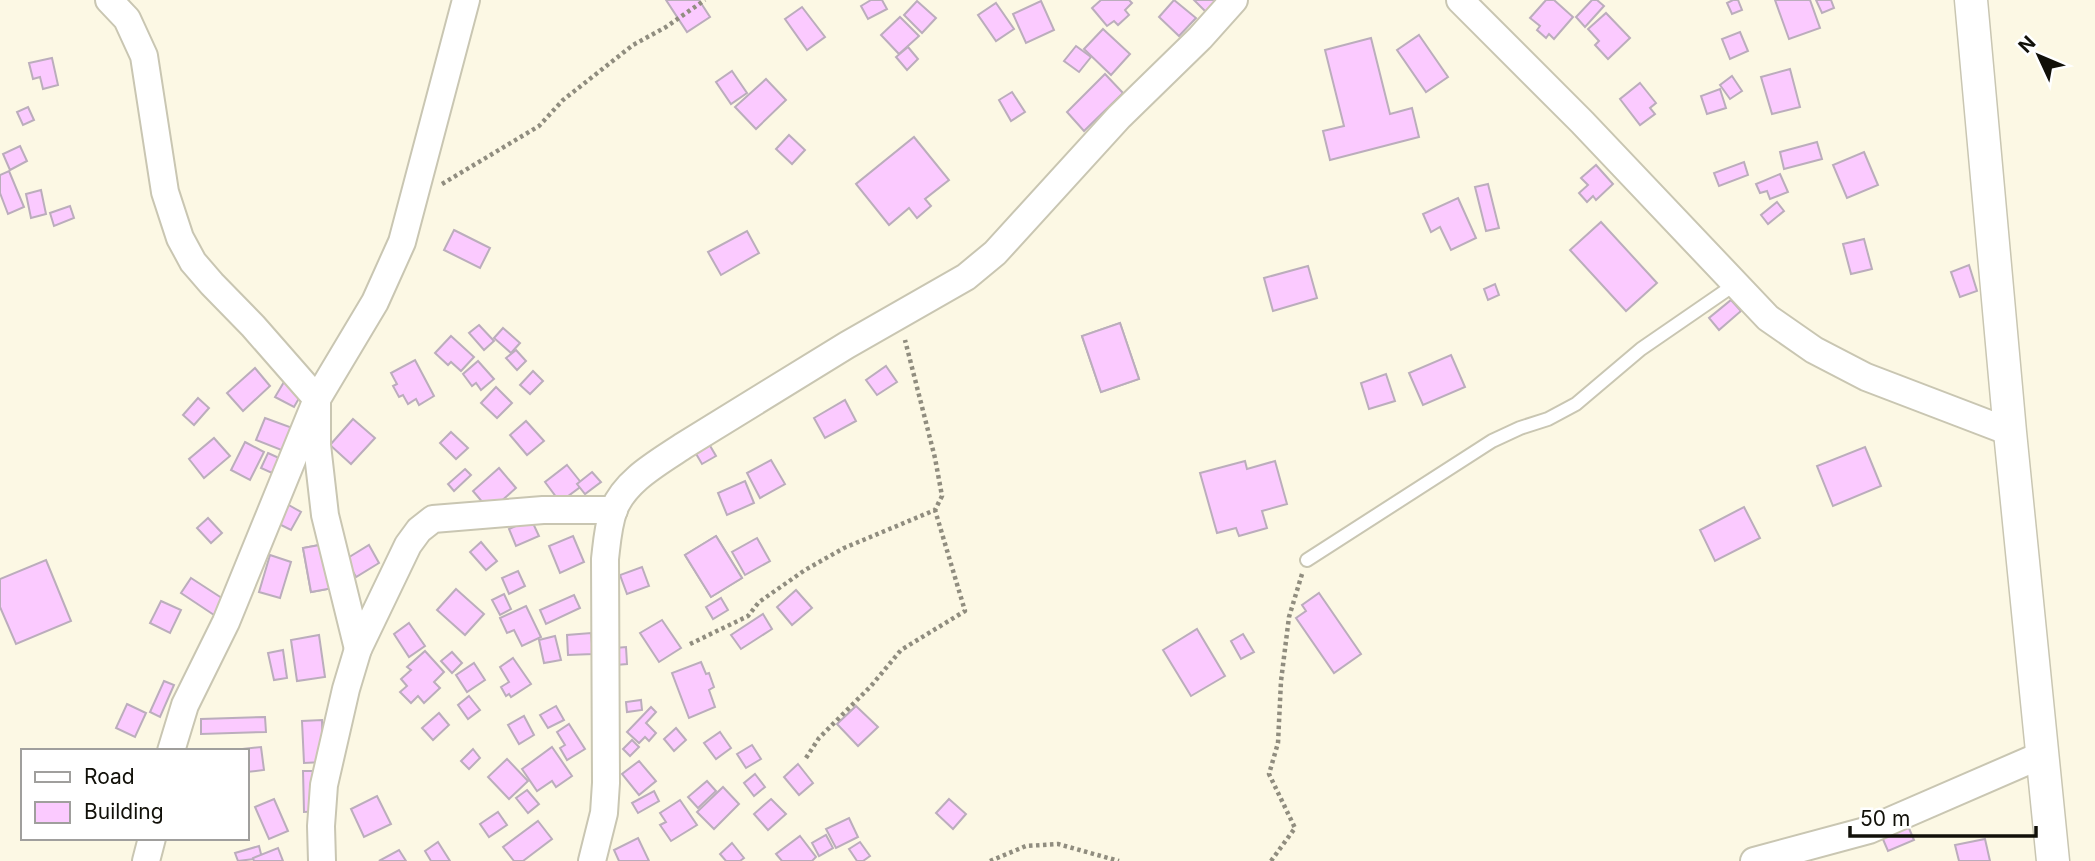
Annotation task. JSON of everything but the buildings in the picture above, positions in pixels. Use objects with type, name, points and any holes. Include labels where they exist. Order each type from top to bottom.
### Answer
[{"type":"street","points":[[109,0],[127,19],[144,56],[164,191],[180,238],[205,277],[317,399],[317,445],[325,515],[358,649]]},
{"type":"street","points":[[172,749],[185,705],[226,622],[317,399],[375,302],[402,242],[466,0]]},
{"type":"street","points":[[592,861],[604,813],[606,783],[605,559],[614,510],[621,496],[657,463],[967,276],[995,253],[1119,117],[1200,38],[1234,0]]},
{"type":"street","points":[[1460,0],[1582,122],[1768,318],[1814,350],[1866,377],[2010,432]]},
{"type":"street","points":[[1971,0],[2010,432],[2053,861]]},
{"type":"street","points":[[322,861],[324,785],[358,649],[408,545],[419,530],[433,519],[542,510],[614,510]]},
{"type":"street","points":[[1754,861],[1869,830],[2044,754]]},
{"type":"street","points":[[146,861],[151,840]]},
{"type":"lane","points":[[1307,560],[1492,442],[1520,428],[1548,419],[1576,404],[1641,349],[1734,285]]},
{"type":"path","points":[[412,204],[539,126],[563,100],[633,45],[666,27],[705,0]]},
{"type":"path","points":[[690,643],[748,616],[759,602],[805,570],[844,548],[935,510],[942,496],[935,458],[905,340],[895,318]]},
{"type":"path","points":[[806,758],[820,738],[871,686],[901,650],[965,611],[935,510]]},
{"type":"path","points":[[1270,861],[1295,828],[1269,774],[1278,743],[1281,681],[1289,617],[1307,560]]},
{"type":"path","points":[[990,861],[1026,846],[1058,844],[1119,861]]}]
